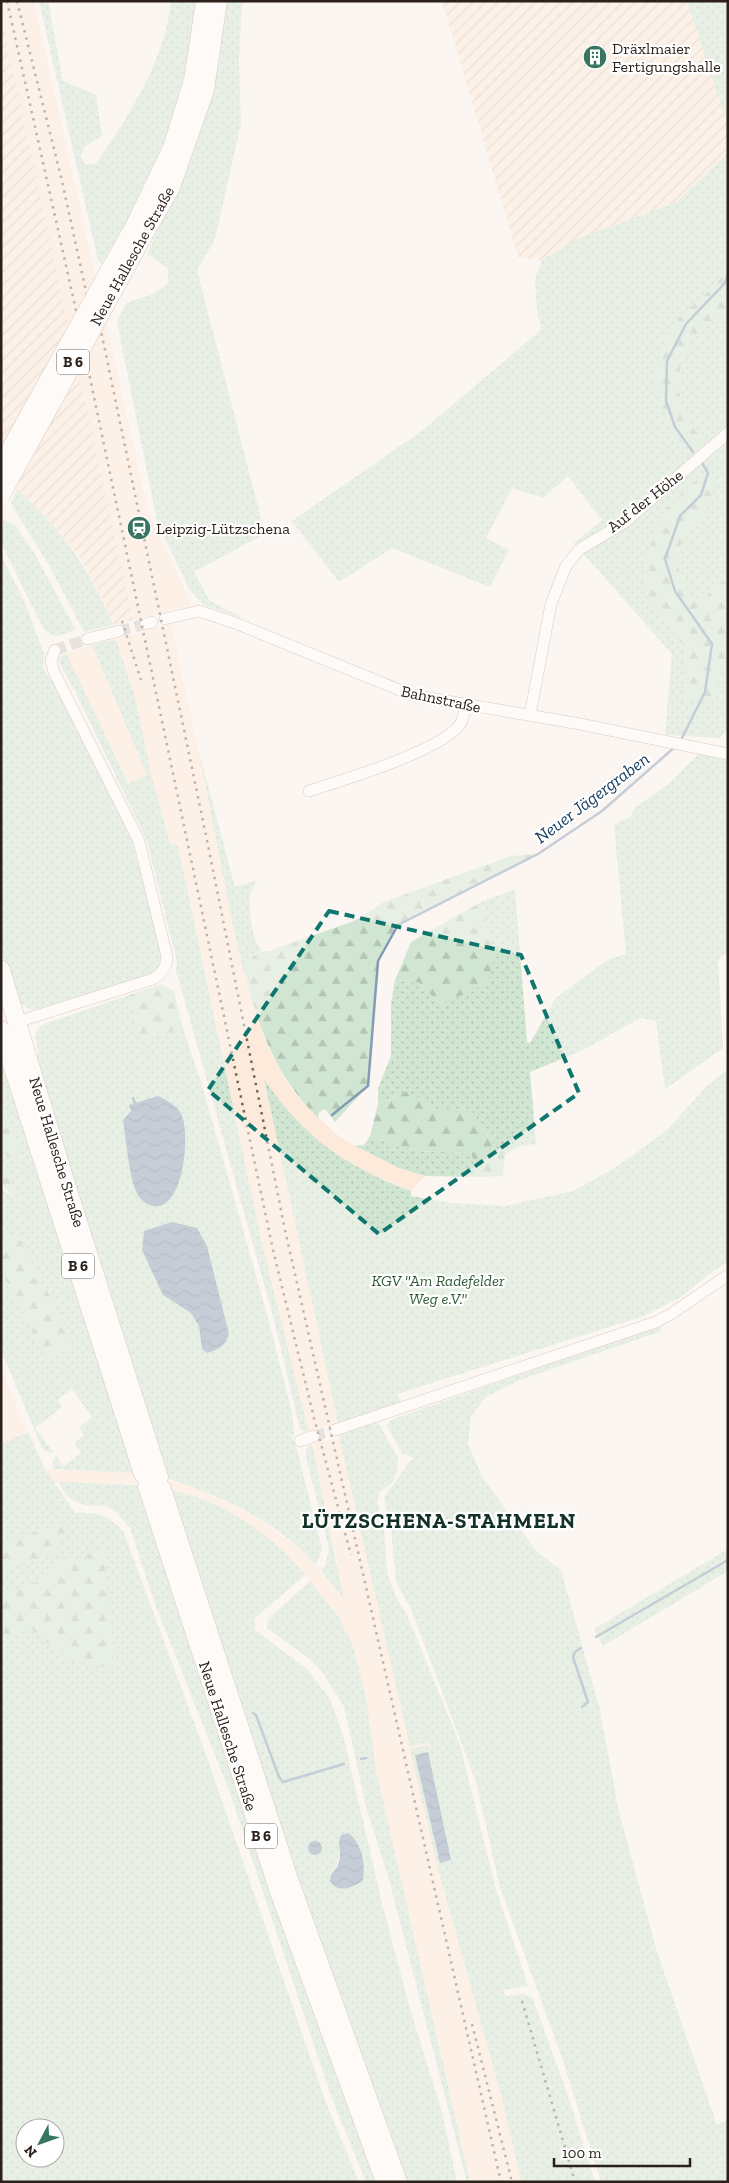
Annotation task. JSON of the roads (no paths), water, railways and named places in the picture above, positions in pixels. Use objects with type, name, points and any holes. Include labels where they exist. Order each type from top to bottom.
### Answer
[{"type":"main road","name":"Neue Hallesche Straße","points":[[1,495],[141,226],[172,148],[193,80],[205,1]]},
{"type":"main road","name":"Neue Hallesche Straße","points":[[1,466],[141,226],[171,188],[205,90],[218,1]]},
{"type":"main road","name":"Neue Hallesche Straße","points":[[1,970],[9,1026],[153,1481],[278,1888],[385,2182]]},
{"type":"main road","name":"Neue Hallesche Straße","points":[[153,1481],[289,1879],[398,2182]]},
{"type":"street","name":"Auf der Höhe","points":[[530,715],[550,604],[566,566],[580,549],[625,522],[728,433]]},
{"type":"street","name":"Bahnstraße","points":[[165,618],[199,611],[235,623],[393,689],[465,706],[530,715],[685,744],[728,754]]},
{"type":"street","points":[[87,639],[119,631]]},
{"type":"street","points":[[9,1026],[153,979],[164,970],[167,957],[139,841],[54,672],[51,660],[55,650]]},
{"type":"street","points":[[309,791],[370,771],[442,739],[463,720],[465,706]]},
{"type":"street","points":[[335,1430],[656,1322],[671,1314],[728,1275]]},
{"type":"street","points":[[300,1441],[314,1436]]},
{"type":"water","points":[[158,1096],[179,1111],[185,1129],[185,1142],[182,1172],[178,1186],[172,1197],[163,1204],[153,1206],[142,1200],[135,1188],[130,1169],[123,1120],[131,1111],[129,1105]]},
{"type":"water","points":[[172,1222],[197,1228],[207,1246],[229,1334],[221,1346],[207,1353],[202,1349],[199,1326],[191,1313],[163,1295],[142,1250],[144,1231]]},
{"type":"water","points":[[428,1752],[451,1860],[440,1863],[415,1755]]},
{"type":"water","points":[[348,1833],[360,1848],[364,1874],[363,1880],[359,1883],[341,1889],[330,1881],[340,1858],[339,1841],[341,1835]]},
{"type":"water","points":[[312,1841],[318,1841],[322,1848],[318,1855],[312,1855],[308,1851],[308,1845]]},
{"type":"waterway","name":"Neuer Jägergraben","points":[[693,452],[675,427],[666,401],[667,361],[686,324],[725,283],[728,273]]},
{"type":"waterway","name":"Neuer Jägergraben","points":[[681,740],[705,692],[712,644],[675,591],[665,559],[680,516],[701,495],[708,473],[702,463]]},
{"type":"waterway","name":"Neuer Jägergraben","points":[[332,1115],[368,1086],[378,961],[398,925],[538,854],[602,811],[676,746]]},
{"type":"waterway","points":[[133,1098],[136,1106]]},
{"type":"waterway","points":[[596,1637],[728,1560]]},
{"type":"waterway","points":[[581,1648],[575,1652],[573,1657],[588,1702],[582,1707]]},
{"type":"waterway","points":[[253,1713],[256,1715],[279,1777],[283,1782],[344,1764]]},
{"type":"waterway","points":[[361,1759],[366,1758]]},
{"type":"tunnel","points":[[119,631],[146,624]]},
{"type":"tunnel","points":[[55,650],[87,639]]},
{"type":"tunnel","points":[[314,1436],[335,1430]]},
{"type":"railway","points":[[7,1],[77,315]]},
{"type":"railway","points":[[17,1],[62,181],[87,296]]},
{"type":"railway","points":[[100,326],[209,850],[285,1230],[501,2182]]},
{"type":"railway","points":[[85,354],[273,1250],[314,1418],[351,1555]]},
{"type":"railway","points":[[122,621],[141,680]]},
{"type":"railway","points":[[522,2001],[575,2182]]},
{"type":"railway","points":[[472,2024],[512,2182]]},
{"type":"place","name":"Dräxlmaier Fertigungshalle","points":[[595,57]]},
{"type":"place","name":"Leipzig-Lützschena","points":[[139,528]]},
{"type":"district","name":"LÜTZSCHENA-STAHMELN","points":[[439,1520]]},
{"type":"park label","name":"KGV \"Am Radefelder Weg e.V.\"","points":[[438,1289]]}]
